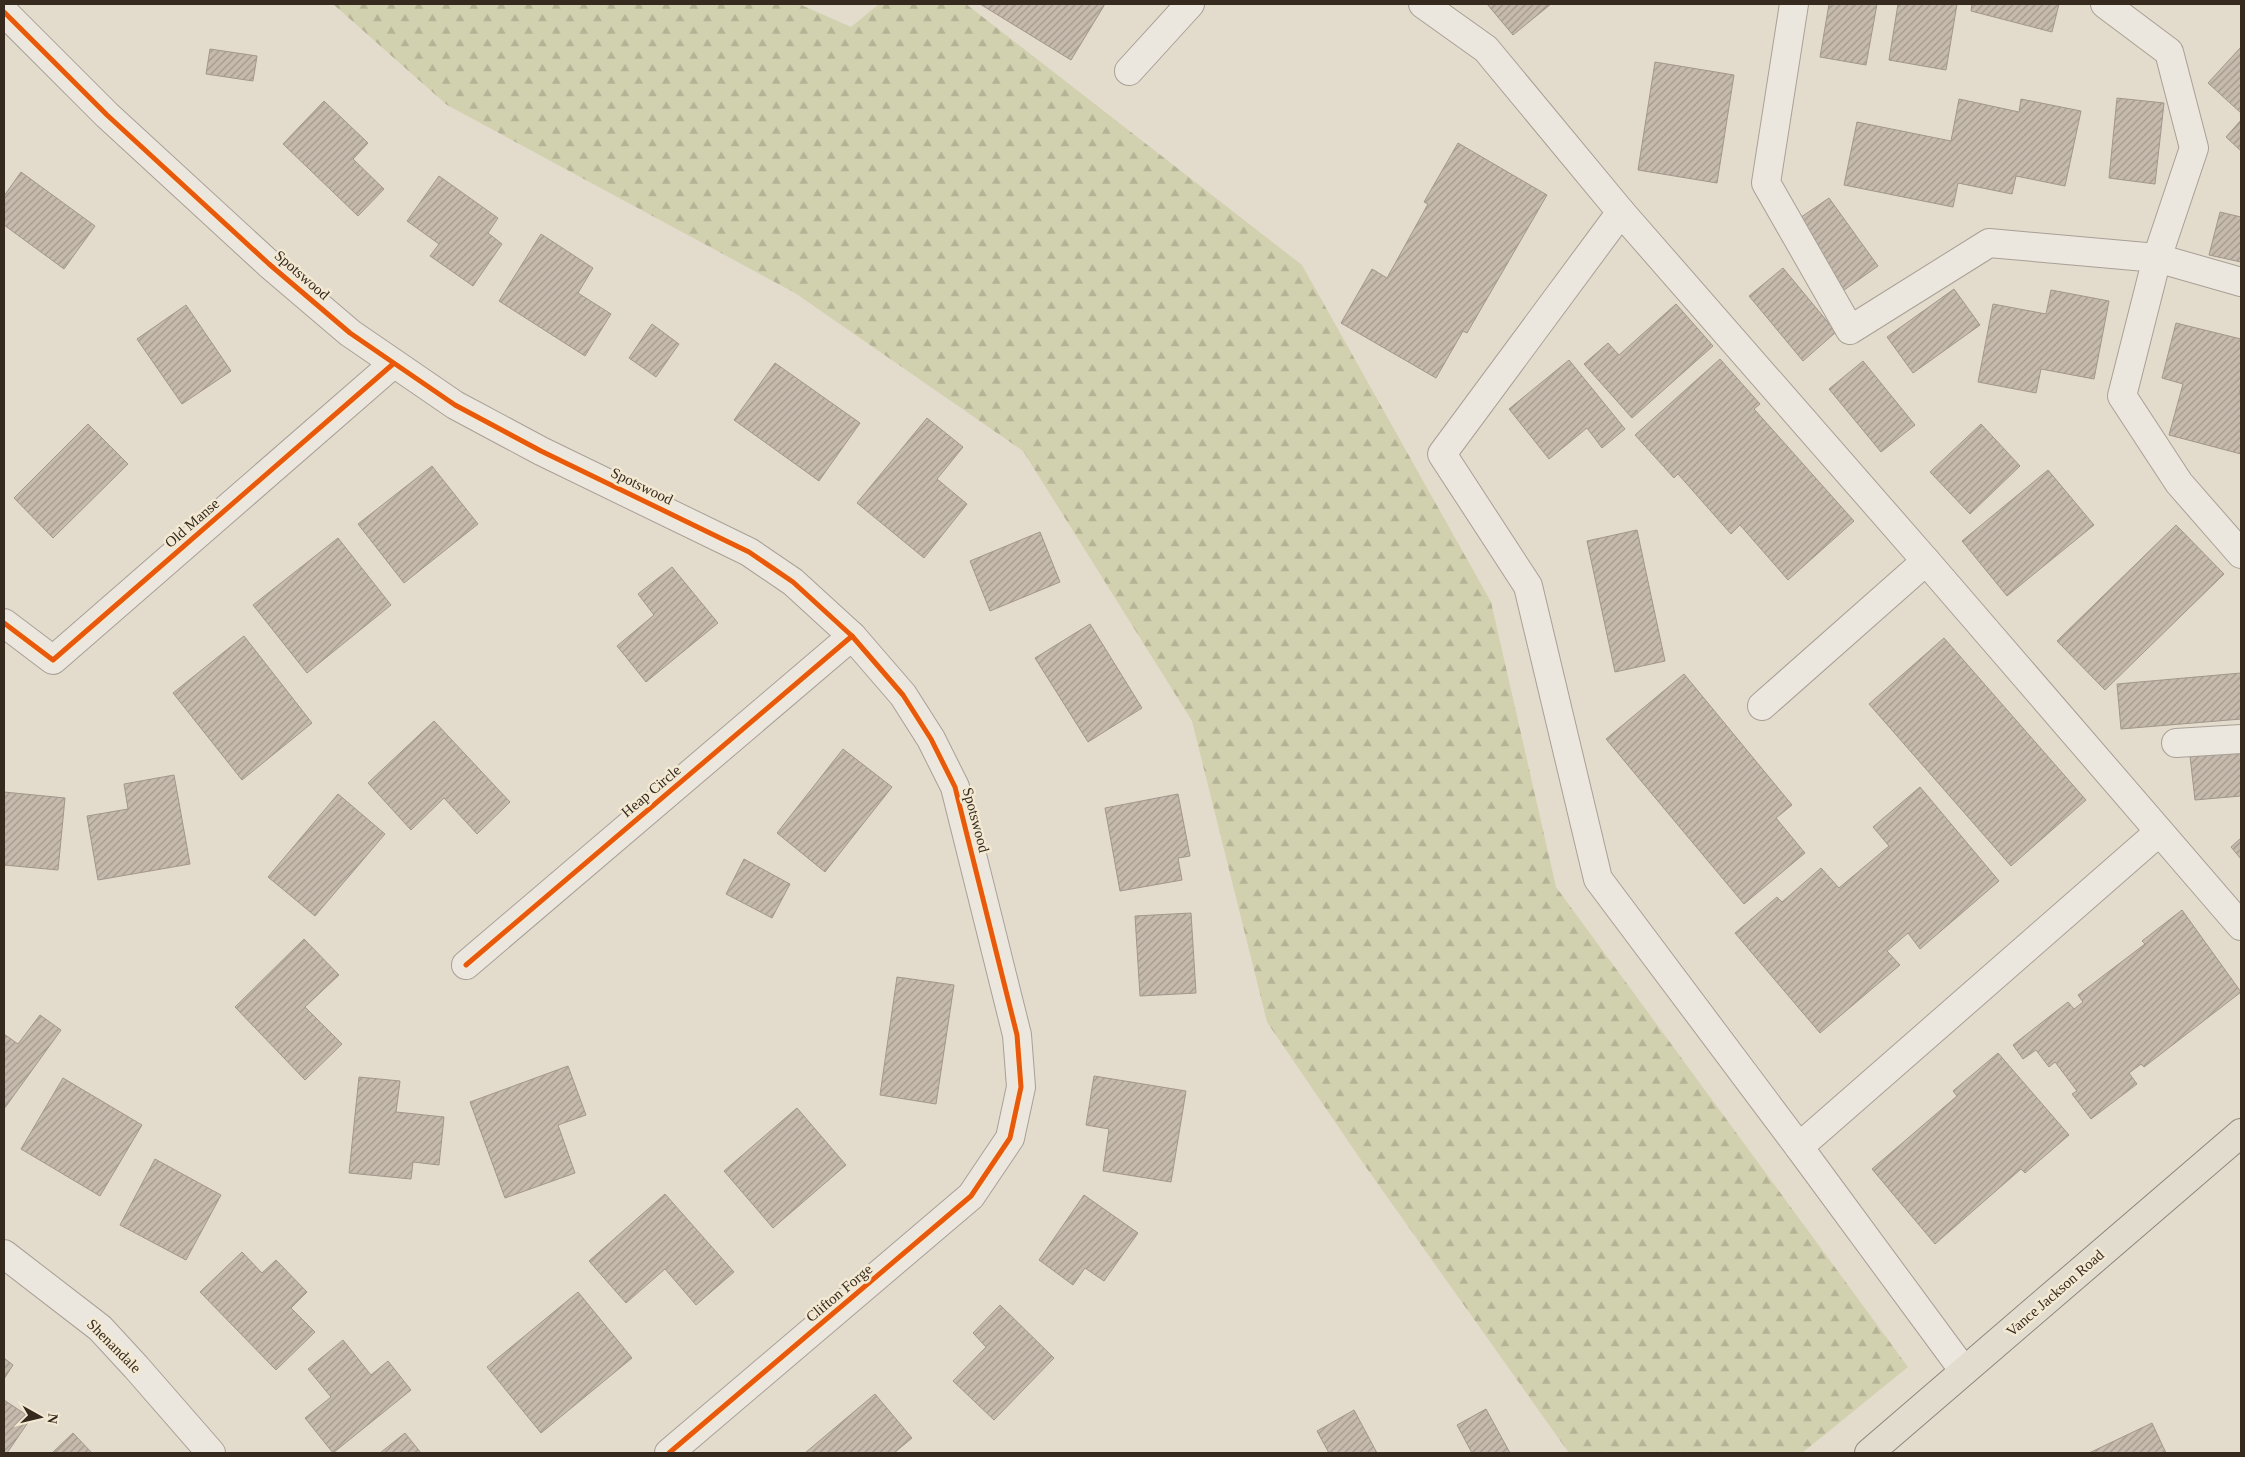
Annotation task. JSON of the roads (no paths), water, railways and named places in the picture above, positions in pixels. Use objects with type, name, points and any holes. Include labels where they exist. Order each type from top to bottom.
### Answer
[{"type":"main road","name":"Vance Jackson Road","points":[[1869,1453],[2241,1133]]},
{"type":"street","points":[[1129,71],[1190,4]]},
{"type":"street","points":[[1423,4],[1486,49],[1621,212],[2241,926]]},
{"type":"street","points":[[1794,4],[1766,183],[1850,330],[1989,243],[2157,258],[2241,282]]},
{"type":"street","points":[[2105,4],[2169,52],[2194,148],[2157,258],[2122,396],[2179,483],[2241,554]]},
{"type":"street","name":"Spotswood","points":[[4,12],[107,115],[269,264],[350,333],[455,405],[749,552],[793,582],[852,636],[903,695],[931,739],[955,787],[1017,1035],[1021,1087],[1010,1138]]},
{"type":"street","points":[[1621,212],[1442,454],[1528,586],[1598,879],[1964,1371]]},
{"type":"street","name":"Old Manse","points":[[4,623],[53,660],[393,364]]},
{"type":"street","points":[[1762,706],[1926,561]]},
{"type":"street","name":"Heap Circle","points":[[466,965],[852,636]]},
{"type":"street","points":[[2176,743],[2241,739]]},
{"type":"street","points":[[1799,1147],[2159,832]]},
{"type":"street","name":"Clifton Forge","points":[[669,1453],[971,1196],[1010,1138]]},
{"type":"street","name":"Shenandale","points":[[4,1254],[100,1328],[136,1366],[211,1453]]}]
